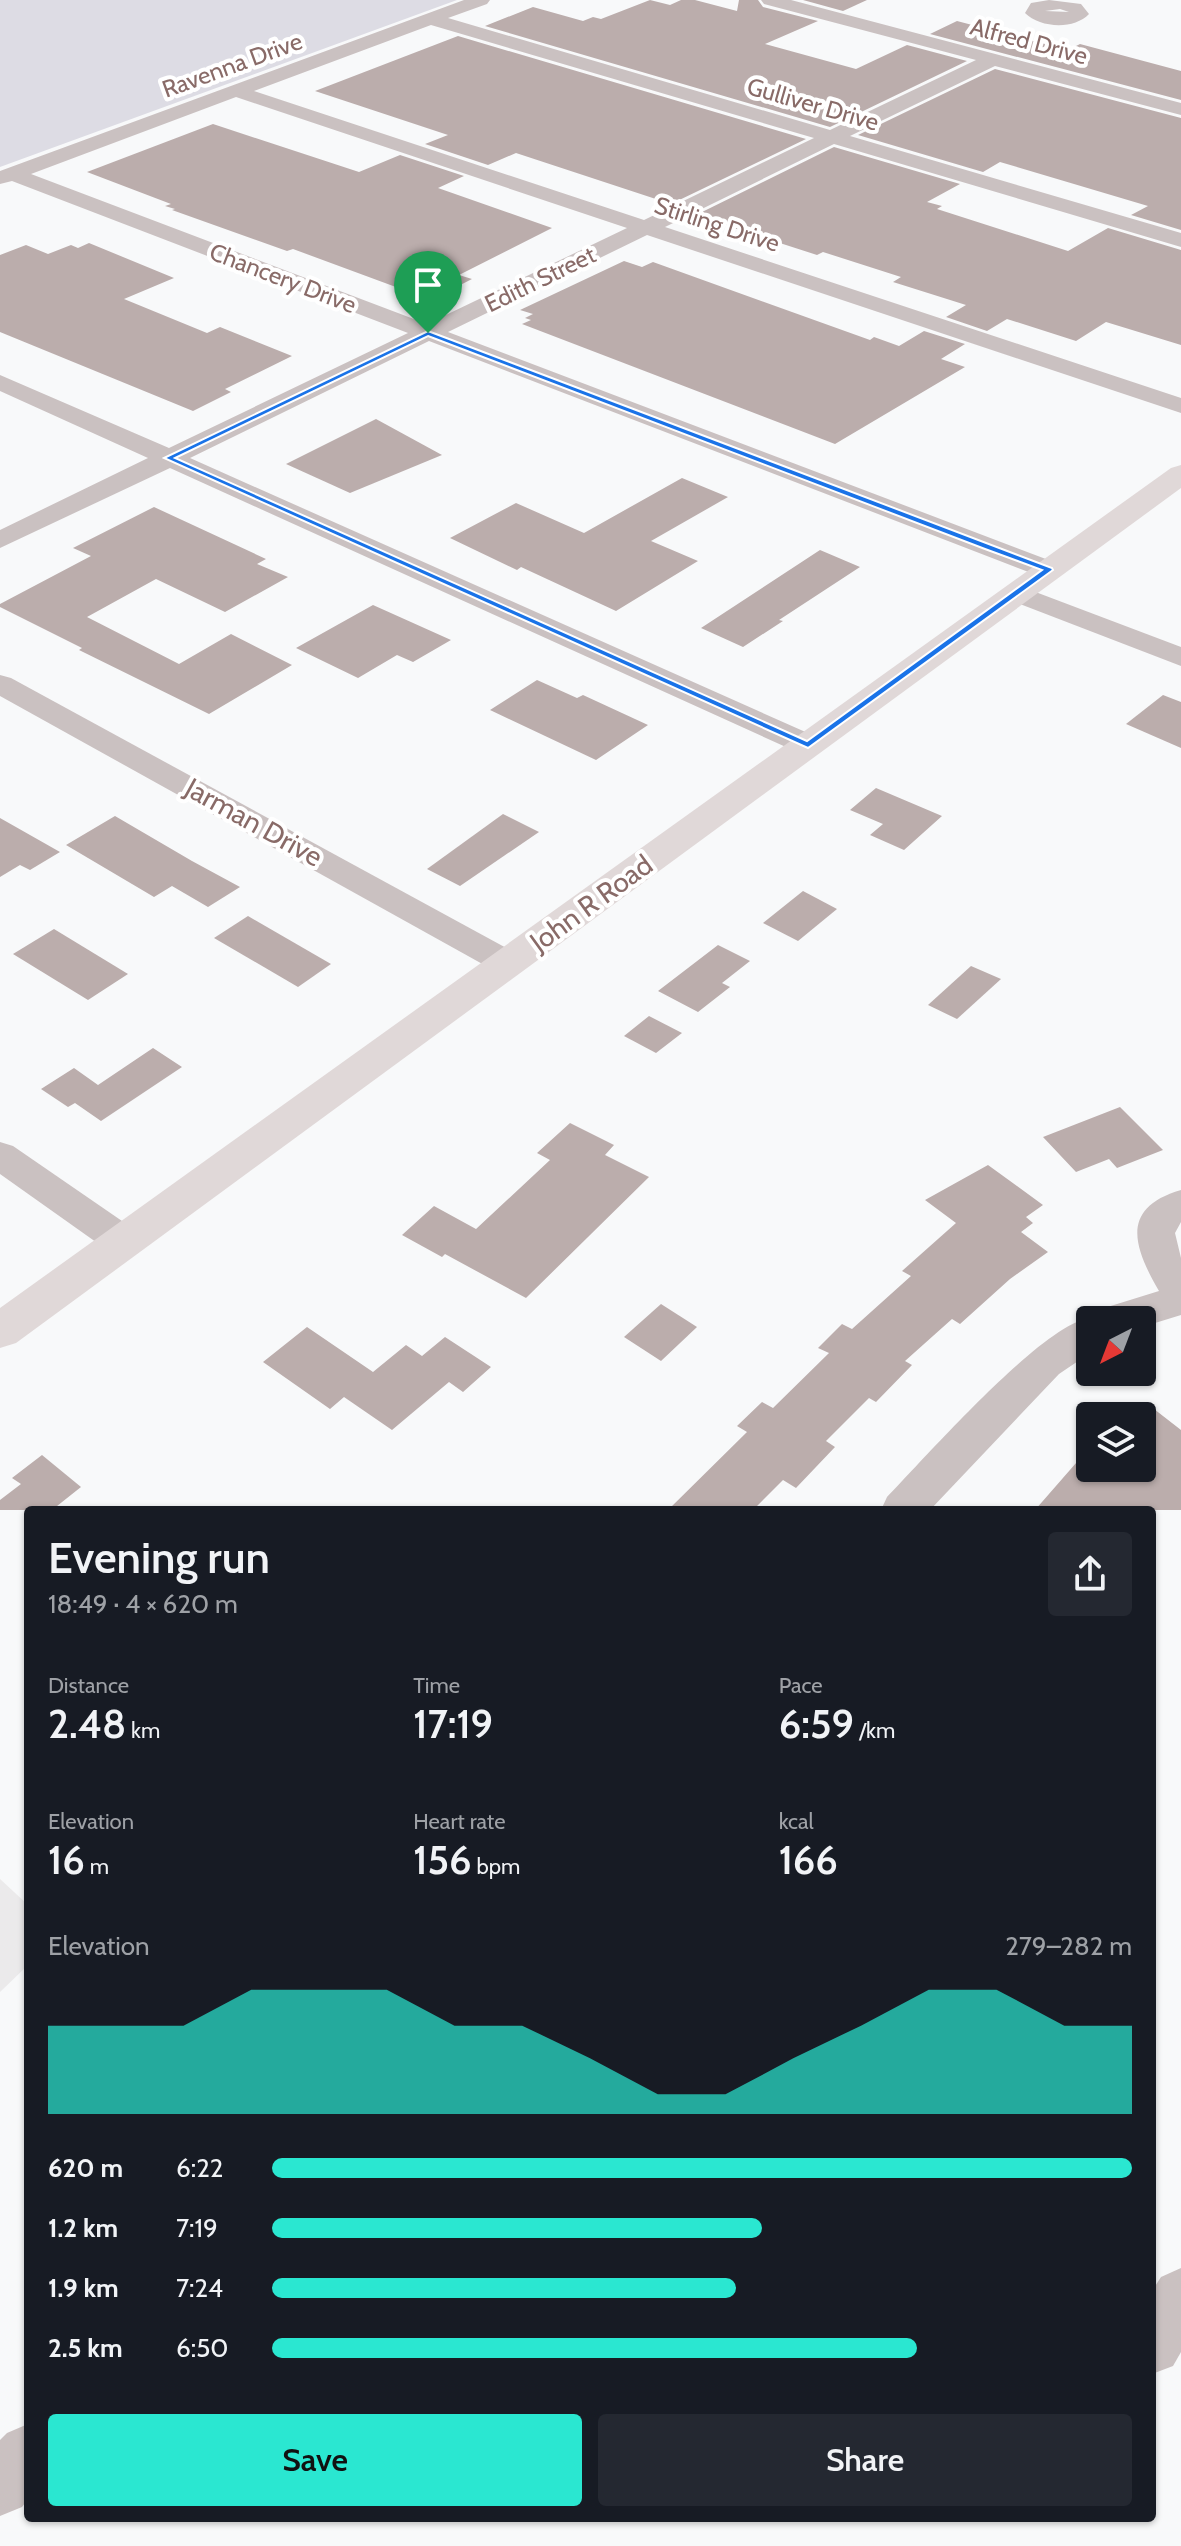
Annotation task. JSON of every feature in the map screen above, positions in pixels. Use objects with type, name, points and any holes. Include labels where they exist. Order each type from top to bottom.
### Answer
[{"type":"main road","name":"John R Road","points":[[0,1331],[1181,474]]},
{"type":"street","name":"Ravenna Drive","points":[[6,176],[481,0]]},
{"type":"street","name":"Alfred Drive","points":[[770,0],[1181,109]]},
{"type":"street","name":"Gulliver Drive","points":[[430,19],[1181,240]]},
{"type":"street","name":"Edith Street","points":[[0,540],[1016,46]]},
{"type":"street","name":"Stirling Drive","points":[[236,91],[1181,406]]},
{"type":"street","name":"Chancery Drive","points":[[6,176],[1049,570]]},
{"type":"street","points":[[0,382],[808,745]]},
{"type":"street","points":[[1017,593],[1181,657]]},
{"type":"street","name":"Jarman Drive","points":[[0,684],[507,963]]},
{"type":"street","points":[[0,1155],[124,1242]]},
{"type":"street","points":[[1181,1204],[1161,1219],[1154,1235],[1155,1248],[1181,1293]]},
{"type":"street","points":[[1156,1308],[1181,1300]]},
{"type":"street","points":[[907,1506],[1044,1363],[1076,1342]]},
{"type":"street","points":[[1156,2338],[1181,2297]]},
{"type":"street","points":[[0,2485],[24,2458]]},
{"type":"shaded area","points":[[0,0],[457,0],[0,167]]},
{"type":"shaded area","points":[[0,1879],[24,1901],[24,1969],[0,1992]]},
{"type":"building","points":[[650,0],[670,5],[681,0],[695,0],[737,11],[739,0],[758,0],[763,7],[818,21],[765,44],[856,69],[907,45],[967,61],[830,127],[485,26],[533,7],[583,21],[593,17],[601,19]]},
{"type":"building","points":[[803,0],[867,0],[843,11]]},
{"type":"building","points":[[957,21],[1068,50],[1080,44],[1181,71],[1181,100],[930,34]]},
{"type":"building","points":[[458,36],[806,139],[671,204],[516,153],[488,165],[425,144],[448,135],[315,91]]},
{"type":"building","points":[[995,69],[1181,118],[1181,230],[1131,215],[1148,206],[1000,162],[983,172],[858,135]]},
{"type":"building","points":[[213,124],[359,172],[400,155],[464,176],[438,188],[552,228],[459,275],[472,279],[431,300],[293,249],[287,251],[172,210],[175,209],[165,206],[171,204],[87,172]]},
{"type":"building","points":[[834,147],[960,184],[927,202],[942,206],[937,209],[1068,251],[1108,228],[1181,250],[1181,345],[1106,322],[1076,341],[1007,319],[987,331],[946,317],[966,305],[893,282],[901,277],[823,252],[817,255],[712,221],[716,218],[700,213]]},
{"type":"building","points":[[89,243],[174,278],[124,299],[207,333],[220,327],[292,356],[225,389],[231,392],[193,411],[0,332],[0,255],[26,245],[48,254],[71,245],[78,248]]},
{"type":"building","points":[[624,261],[642,267],[653,262],[870,340],[874,337],[899,346],[924,331],[965,344],[941,359],[965,367],[835,444],[522,324],[531,320],[525,318],[533,314],[520,310]]},
{"type":"building","points":[[376,419],[442,455],[350,493],[286,464]]},
{"type":"building","points":[[682,478],[728,497],[651,541],[698,561],[616,611],[450,538],[516,503],[584,533]]},
{"type":"building","points":[[154,507],[266,559],[257,564],[288,577],[225,612],[156,579],[87,617],[179,664],[231,634],[292,665],[209,714],[0,607],[0,604],[91,556],[73,548]]},
{"type":"building","points":[[820,550],[860,567],[743,647],[701,628]]},
{"type":"building","points":[[373,605],[451,640],[413,662],[397,655],[358,678],[296,648]]},
{"type":"building","points":[[537,680],[577,698],[583,695],[648,725],[596,760],[490,710]]},
{"type":"building","points":[[1163,695],[1181,702],[1181,748],[1126,724]]},
{"type":"building","points":[[876,788],[942,816],[904,850],[870,835],[883,824],[850,810]]},
{"type":"building","points":[[503,814],[539,832],[460,886],[427,869]]},
{"type":"building","points":[[115,816],[240,887],[208,907],[172,886],[154,897],[66,845]]},
{"type":"building","points":[[0,818],[60,852],[30,870],[20,865],[0,877]]},
{"type":"building","points":[[803,891],[837,909],[798,941],[763,923]]},
{"type":"building","points":[[248,916],[331,964],[298,987],[214,938]]},
{"type":"building","points":[[54,929],[128,974],[88,1000],[13,954]]},
{"type":"building","points":[[718,945],[750,961],[722,983],[730,987],[698,1012],[658,991]]},
{"type":"building","points":[[971,966],[1001,979],[957,1019],[928,1005]]},
{"type":"building","points":[[649,1016],[682,1033],[656,1053],[624,1036]]},
{"type":"building","points":[[153,1048],[182,1067],[101,1121],[75,1103],[68,1107],[41,1089],[74,1068],[98,1085]]},
{"type":"building","points":[[1120,1107],[1163,1150],[1117,1168],[1109,1159],[1076,1172],[1043,1137]]},
{"type":"building","points":[[570,1123],[614,1145],[605,1155],[649,1177],[526,1298],[445,1254],[442,1257],[402,1235],[434,1206],[476,1229],[550,1160],[537,1153]]},
{"type":"building","points":[[988,1165],[1043,1205],[1026,1217],[1033,1223],[1021,1232],[1048,1252],[1010,1279],[960,1324],[952,1319],[905,1361],[912,1365],[876,1402],[869,1398],[826,1441],[835,1447],[796,1488],[783,1480],[757,1506],[672,1506],[747,1432],[737,1426],[762,1402],[773,1408],[829,1353],[818,1348],[842,1324],[852,1329],[911,1276],[902,1271],[956,1223],[925,1200]]},
{"type":"building","points":[[661,1304],[697,1327],[661,1361],[624,1337]]},
{"type":"building","points":[[307,1327],[373,1372],[406,1345],[422,1356],[445,1337],[491,1367],[463,1392],[449,1382],[392,1430],[344,1397],[330,1409],[263,1362]]},
{"type":"building","points":[[1156,1411],[1181,1430],[1181,1510],[1156,1510],[1156,1506],[1038,1506],[1076,1463],[1076,1482],[1156,1482]]},
{"type":"building","points":[[42,1455],[81,1487],[57,1506],[0,1510],[0,1500],[21,1484],[12,1478]]},
{"type":"route","points":[[428,333],[988,547],[1049,570],[808,745],[168,458],[428,333]]}]
